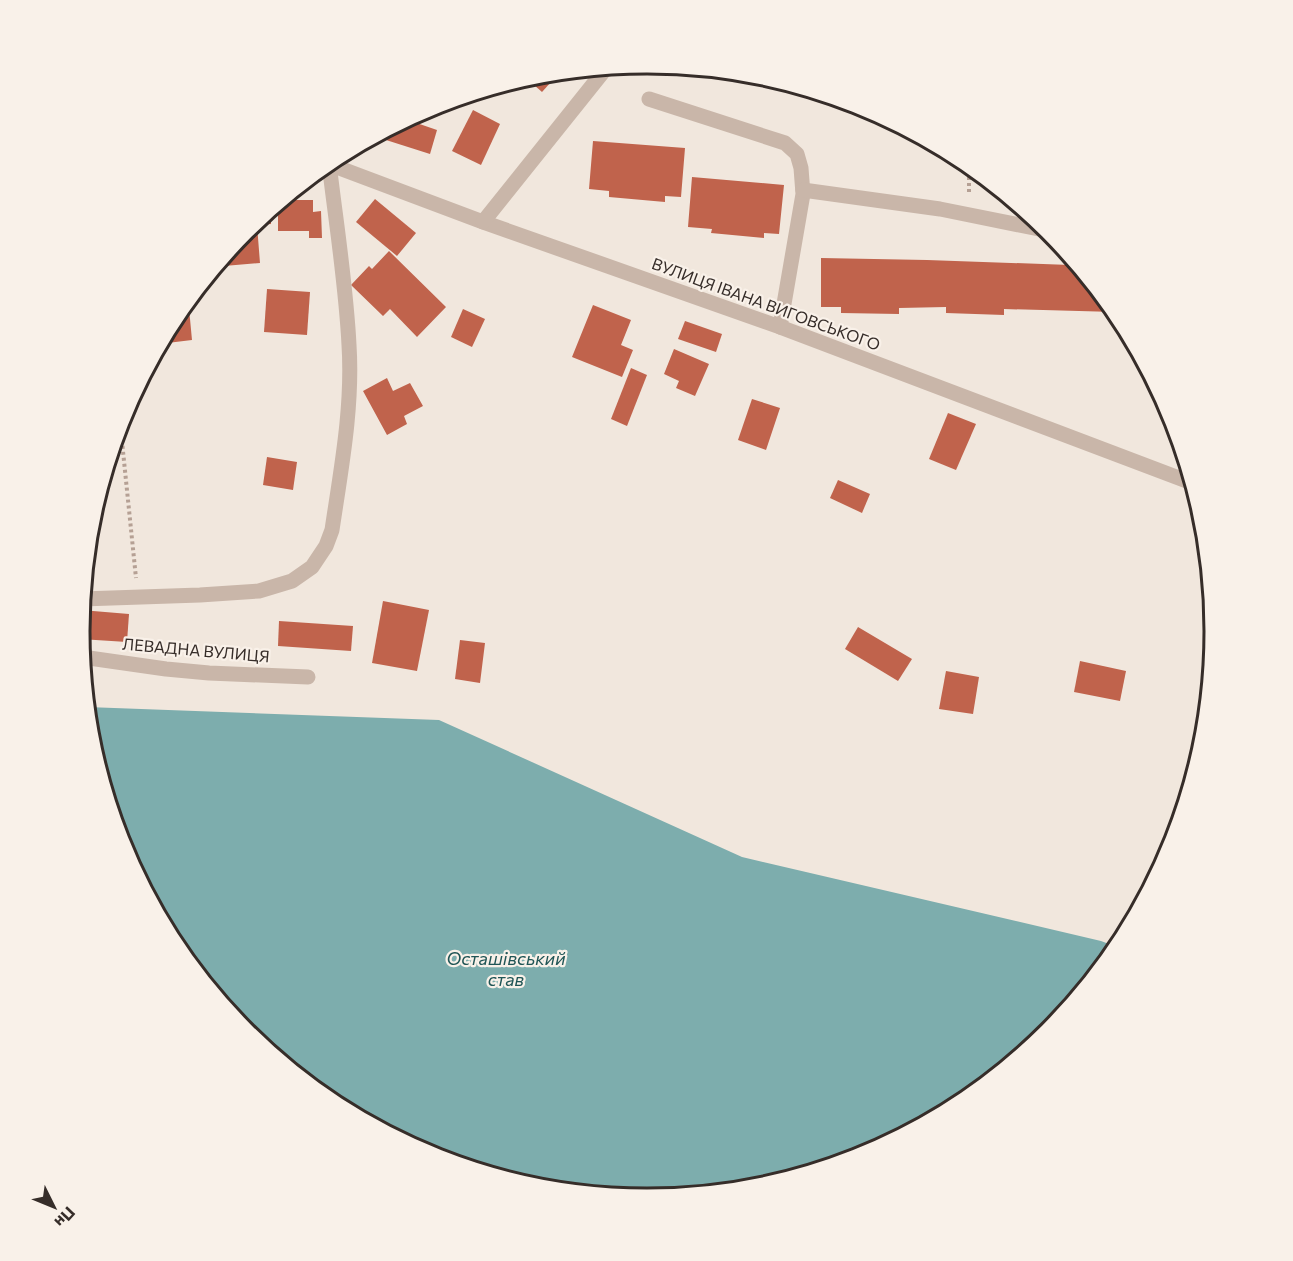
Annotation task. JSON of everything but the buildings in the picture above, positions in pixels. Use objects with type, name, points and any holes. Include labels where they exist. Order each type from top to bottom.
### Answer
[{"type":"street","points":[[483,222],[600,76]]},
{"type":"street","points":[[649,99],[785,143],[797,154],[803,190],[780,327]]},
{"type":"street","name":"ВУЛИЦЯ ІВАНА ВИГОВСЬКОГО","points":[[337,167],[483,222],[780,327],[1183,480]]},
{"type":"street","points":[[91,598],[259,591],[292,581],[312,567],[326,546],[332,530],[348,414],[349,346],[339,239],[329,173]]},
{"type":"street","points":[[803,190],[940,209],[1030,227]]},
{"type":"street","name":"ЛЕВАДНА ВУЛИЦЯ","points":[[91,658],[208,673],[308,677]]},
{"type":"path","points":[[969,177],[969,201]]},
{"type":"path","points":[[122,443],[138,597]]},
{"type":"water","name":"Осташівський став","points":[[95,707],[439,720],[742,857],[1107,943],[1065,998],[1014,1049],[986,1072],[925,1113],[860,1145],[826,1158],[791,1169],[719,1183],[646,1188],[574,1183],[502,1169],[433,1145],[400,1130],[337,1094],[279,1049],[228,998],[183,940],[147,877],[119,810],[108,775]]}]
